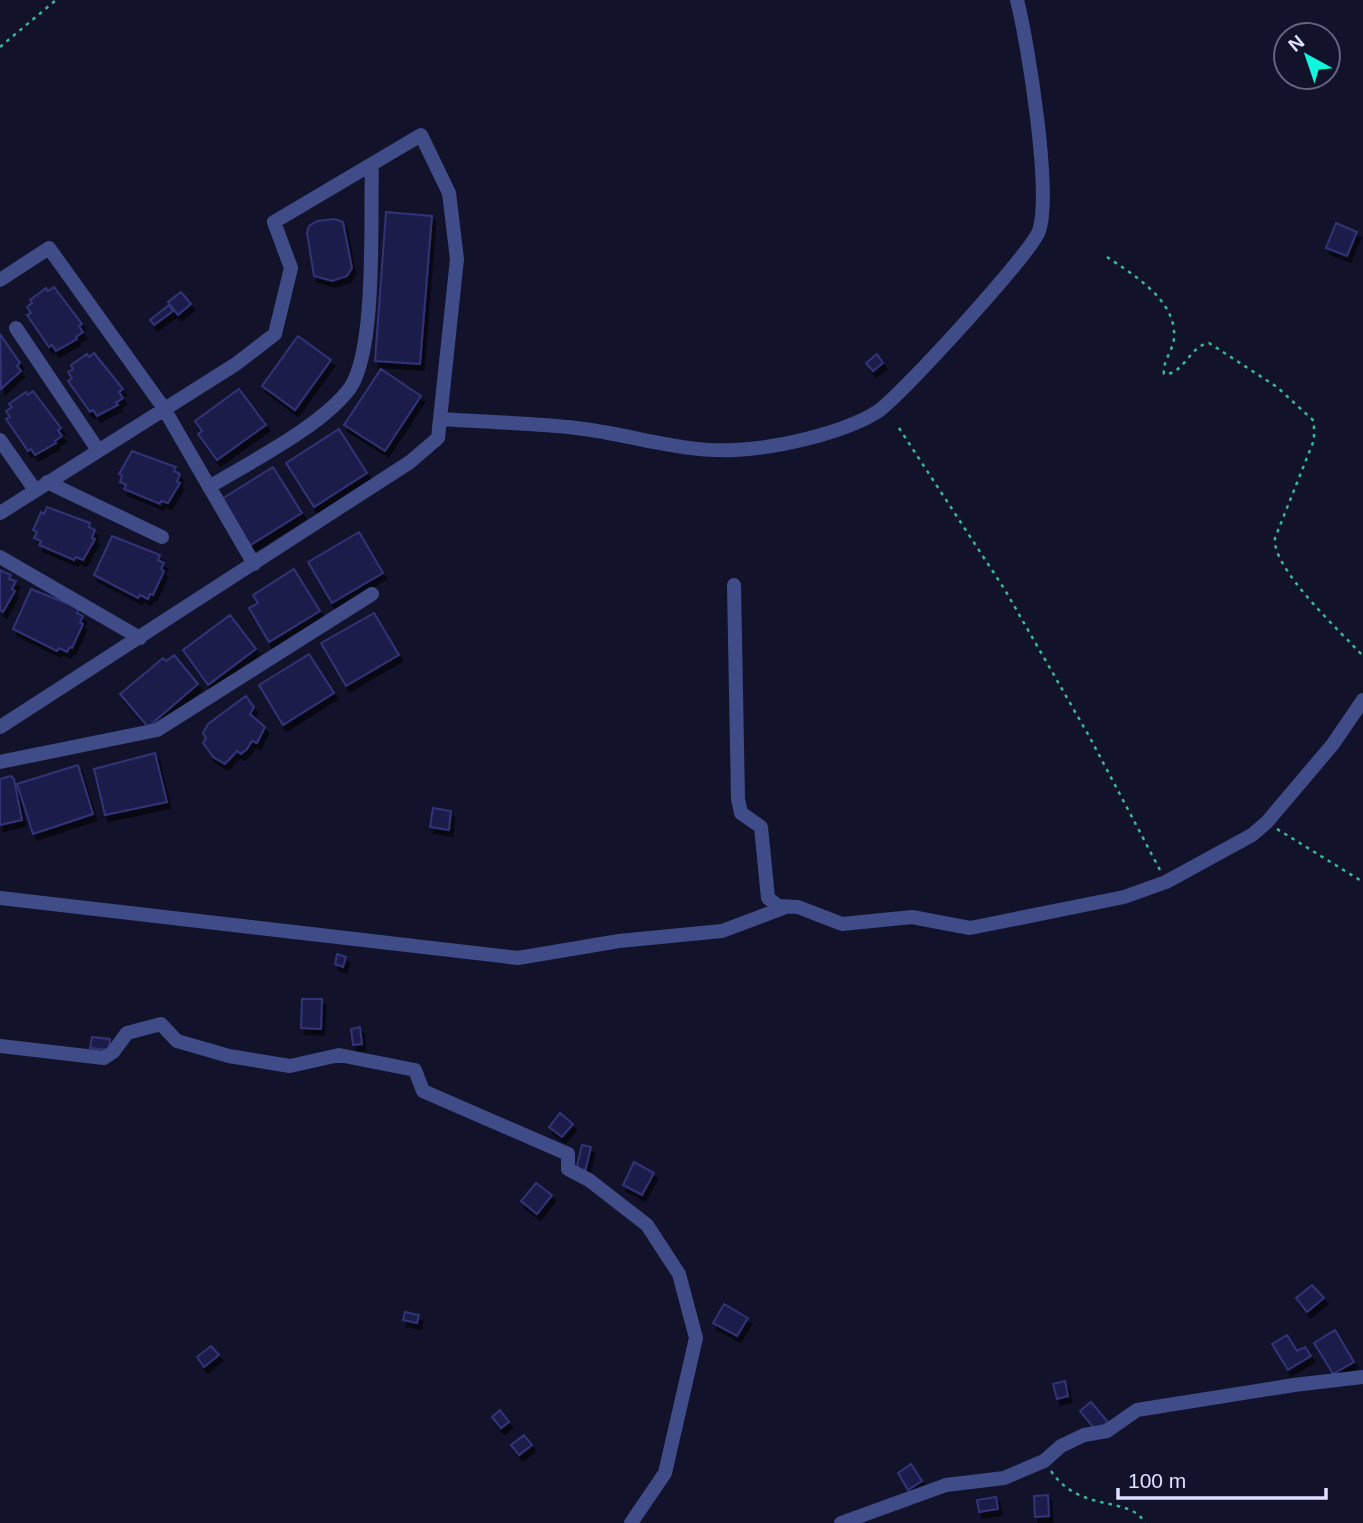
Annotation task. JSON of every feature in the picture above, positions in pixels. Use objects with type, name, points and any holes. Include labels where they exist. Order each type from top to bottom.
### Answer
[{"type":"street","points":[[440,419],[578,429],[733,450],[783,444],[878,411],[935,354],[1039,232],[1044,200],[1026,35],[1017,0]]},
{"type":"street","points":[[0,513],[163,407],[236,364],[275,334],[291,268],[274,222],[421,135],[449,193],[457,259],[438,438],[410,462],[0,727]]},
{"type":"street","points":[[209,487],[299,432],[350,387],[358,370],[367,323],[372,164]]},
{"type":"street","points":[[0,280],[49,248],[163,407],[254,564]]},
{"type":"street","points":[[16,328],[98,450]]},
{"type":"street","points":[[0,440],[41,486],[162,537]]},
{"type":"street","points":[[0,557],[140,638]]},
{"type":"street","points":[[734,585],[738,799],[741,813],[761,828],[768,898],[771,903],[798,907],[842,925],[912,917],[970,928],[1124,897],[1166,882],[1234,847],[1267,822],[1334,744],[1363,700]]},
{"type":"street","points":[[0,762],[157,730],[372,594]]},
{"type":"street","points":[[0,898],[518,958],[619,941],[722,931],[786,907]]},
{"type":"street","points":[[0,1046],[104,1058],[113,1052],[127,1033],[161,1024],[177,1041],[229,1056],[290,1066],[339,1055],[415,1070],[423,1091],[568,1154],[568,1169],[589,1180],[647,1225],[679,1274],[696,1338],[665,1473],[631,1523]]},
{"type":"street","points":[[841,1523],[913,1495],[960,1482],[1004,1478],[1044,1461],[1061,1446],[1084,1435],[1107,1431],[1137,1410],[1363,1377]]},
{"type":"path","points":[[0,47],[56,0]]},
{"type":"path","points":[[1107,257],[1139,280],[1167,309],[1174,340],[1164,365],[1164,374],[1171,374],[1199,346],[1209,343],[1277,387],[1314,421],[1314,440],[1275,538],[1275,551],[1303,590],[1363,656]]},
{"type":"path","points":[[899,428],[1005,590],[1059,682],[1166,882]]},
{"type":"path","points":[[1267,822],[1363,883]]},
{"type":"path","points":[[1044,1461],[1067,1490],[1090,1502],[1137,1512],[1145,1523]]},
{"type":"building","points":[[386,212],[432,216],[420,364],[375,361]]},
{"type":"building","points":[[335,219],[343,222],[352,268],[347,276],[332,281],[314,276],[307,233],[309,226],[317,221]]},
{"type":"building","points":[[1336,223],[1357,232],[1347,256],[1326,248]]},
{"type":"building","points":[[54,287],[82,324],[79,326],[83,332],[77,339],[56,351],[52,345],[49,347],[27,315],[31,313],[27,307],[32,303],[30,300],[46,288],[48,291]]},
{"type":"building","points":[[181,292],[191,304],[178,315],[168,302]]},
{"type":"building","points":[[169,305],[173,311],[154,325],[150,320]]},
{"type":"building","points":[[0,334],[20,363],[17,366],[21,371],[1,389]]},
{"type":"building","points":[[298,336],[331,360],[295,410],[262,386]]},
{"type":"building","points":[[94,353],[123,389],[119,392],[123,398],[116,403],[118,405],[97,416],[93,410],[90,412],[68,381],[72,378],[68,372],[73,369],[71,365],[87,354],[89,357]]},
{"type":"building","points":[[877,354],[883,363],[873,371],[866,363]]},
{"type":"building","points":[[381,369],[421,396],[385,451],[344,425]]},
{"type":"building","points":[[239,389],[266,425],[217,460],[198,434],[202,431],[195,421]]},
{"type":"building","points":[[33,391],[61,428],[58,430],[62,436],[56,443],[35,455],[31,449],[28,451],[6,419],[10,417],[6,411],[12,407],[9,404],[26,392],[28,395]]},
{"type":"building","points":[[339,429],[367,473],[314,507],[286,463]]},
{"type":"building","points":[[132,451],[176,467],[174,471],[180,474],[177,482],[180,483],[168,503],[161,501],[160,504],[124,489],[126,485],[120,482],[122,476],[119,474]]},
{"type":"building","points":[[273,467],[302,513],[249,546],[220,500]]},
{"type":"building","points":[[47,507],[90,523],[89,527],[95,530],[92,538],[95,539],[83,560],[76,557],[74,560],[39,545],[41,541],[34,538],[37,532],[33,530],[41,512],[44,514]]},
{"type":"building","points":[[359,532],[383,573],[332,603],[308,562]]},
{"type":"building","points":[[112,536],[160,555],[158,560],[164,563],[161,569],[164,571],[153,595],[150,594],[148,599],[140,595],[138,598],[94,575]]},
{"type":"building","points":[[294,569],[320,611],[269,642],[249,608],[258,603],[253,595]]},
{"type":"building","points":[[0,570],[11,575],[9,579],[16,581],[12,589],[15,591],[3,612],[0,610]]},
{"type":"building","points":[[31,589],[79,608],[77,613],[83,616],[80,623],[83,624],[72,648],[67,652],[59,648],[57,651],[13,629]]},
{"type":"building","points":[[374,613],[399,655],[346,686],[321,643]]},
{"type":"building","points":[[230,615],[256,649],[208,685],[183,650]]},
{"type":"building","points":[[309,654],[334,693],[283,725],[259,685]]},
{"type":"building","points":[[174,655],[198,684],[148,727],[120,694],[163,658],[166,661]]},
{"type":"building","points":[[246,696],[254,707],[250,714],[265,727],[257,743],[252,741],[247,749],[241,754],[237,751],[225,764],[213,757],[203,743],[206,738],[203,733],[208,724]]},
{"type":"building","points":[[155,753],[167,802],[105,815],[94,769]]},
{"type":"building","points":[[78,765],[93,814],[33,834],[17,784]]},
{"type":"building","points":[[11,776],[14,779],[22,820],[0,825],[0,779]]},
{"type":"building","points":[[433,808],[451,811],[449,830],[430,827]]},
{"type":"building","points":[[337,954],[346,957],[343,967],[335,964]]},
{"type":"building","points":[[302,999],[322,999],[321,1029],[301,1028]]},
{"type":"building","points":[[360,1027],[362,1044],[353,1045],[351,1029]]},
{"type":"building","points":[[92,1037],[110,1039],[109,1050],[90,1048]]},
{"type":"building","points":[[560,1113],[573,1124],[562,1137],[549,1127]]},
{"type":"building","points":[[582,1145],[591,1147],[585,1172],[576,1170]]},
{"type":"building","points":[[634,1162],[654,1173],[642,1195],[623,1185]]},
{"type":"building","points":[[536,1183],[552,1195],[537,1214],[521,1201]]},
{"type":"building","points":[[1312,1285],[1324,1298],[1307,1312],[1296,1298]]},
{"type":"building","points":[[724,1304],[748,1318],[737,1336],[713,1323]]},
{"type":"building","points":[[405,1312],[419,1315],[417,1323],[403,1320]]},
{"type":"building","points":[[1335,1330],[1354,1362],[1333,1374],[1314,1343]]},
{"type":"building","points":[[1287,1335],[1297,1351],[1305,1347],[1311,1356],[1288,1370],[1272,1344]]},
{"type":"building","points":[[211,1346],[219,1355],[204,1367],[197,1357]]},
{"type":"building","points":[[1065,1381],[1068,1396],[1057,1399],[1053,1384]]},
{"type":"building","points":[[1091,1402],[1108,1422],[1096,1431],[1080,1411]]},
{"type":"building","points":[[500,1410],[509,1422],[501,1428],[492,1417]]},
{"type":"building","points":[[524,1435],[532,1445],[519,1455],[511,1445]]},
{"type":"building","points":[[911,1464],[922,1481],[908,1490],[898,1473]]},
{"type":"building","points":[[1048,1495],[1049,1516],[1035,1517],[1034,1496]]},
{"type":"building","points":[[996,1497],[998,1509],[979,1512],[977,1500]]}]
